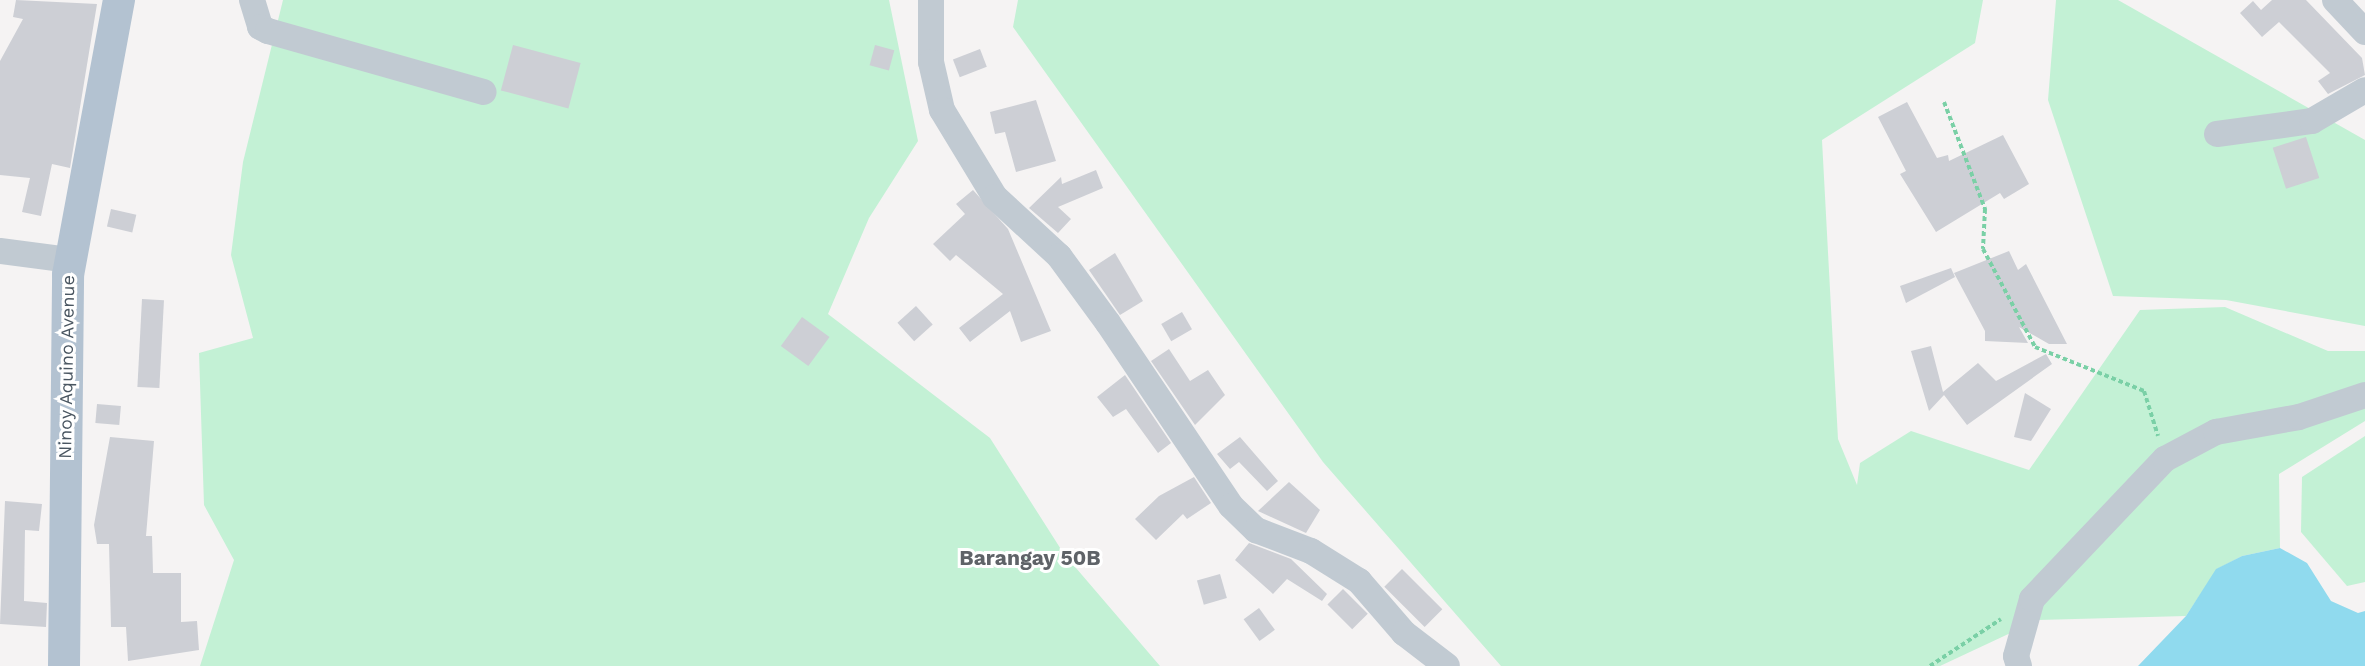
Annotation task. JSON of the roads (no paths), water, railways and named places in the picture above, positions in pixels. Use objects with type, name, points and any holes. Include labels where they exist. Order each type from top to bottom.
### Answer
[{"type":"main road","name":"Ninoy Aquino Avenue","points":[[64,666],[70,260],[119,0]]},
{"type":"street","points":[[252,0],[260,27],[268,31],[484,92]]},
{"type":"street","points":[[931,0],[931,62],[948,120],[995,197],[1059,256],[1101,313],[1232,506],[1256,530],[1311,551],[1359,581],[1404,633],[1448,666]]},
{"type":"street","points":[[2335,0],[2365,32]]},
{"type":"street","points":[[2217,134],[2312,121],[2365,90]]},
{"type":"street","points":[[0,251],[70,260]]},
{"type":"street","points":[[2019,666],[2016,656],[2032,599],[2165,459],[2216,432],[2299,417],[2365,395]]},
{"type":"water","points":[[2280,548],[2307,563],[2331,601],[2358,613],[2365,611],[2365,666],[2138,666],[2186,616],[2216,569],[2242,556]]},
{"type":"district","name":"Barangay 50B","points":[[1030,558]]}]
